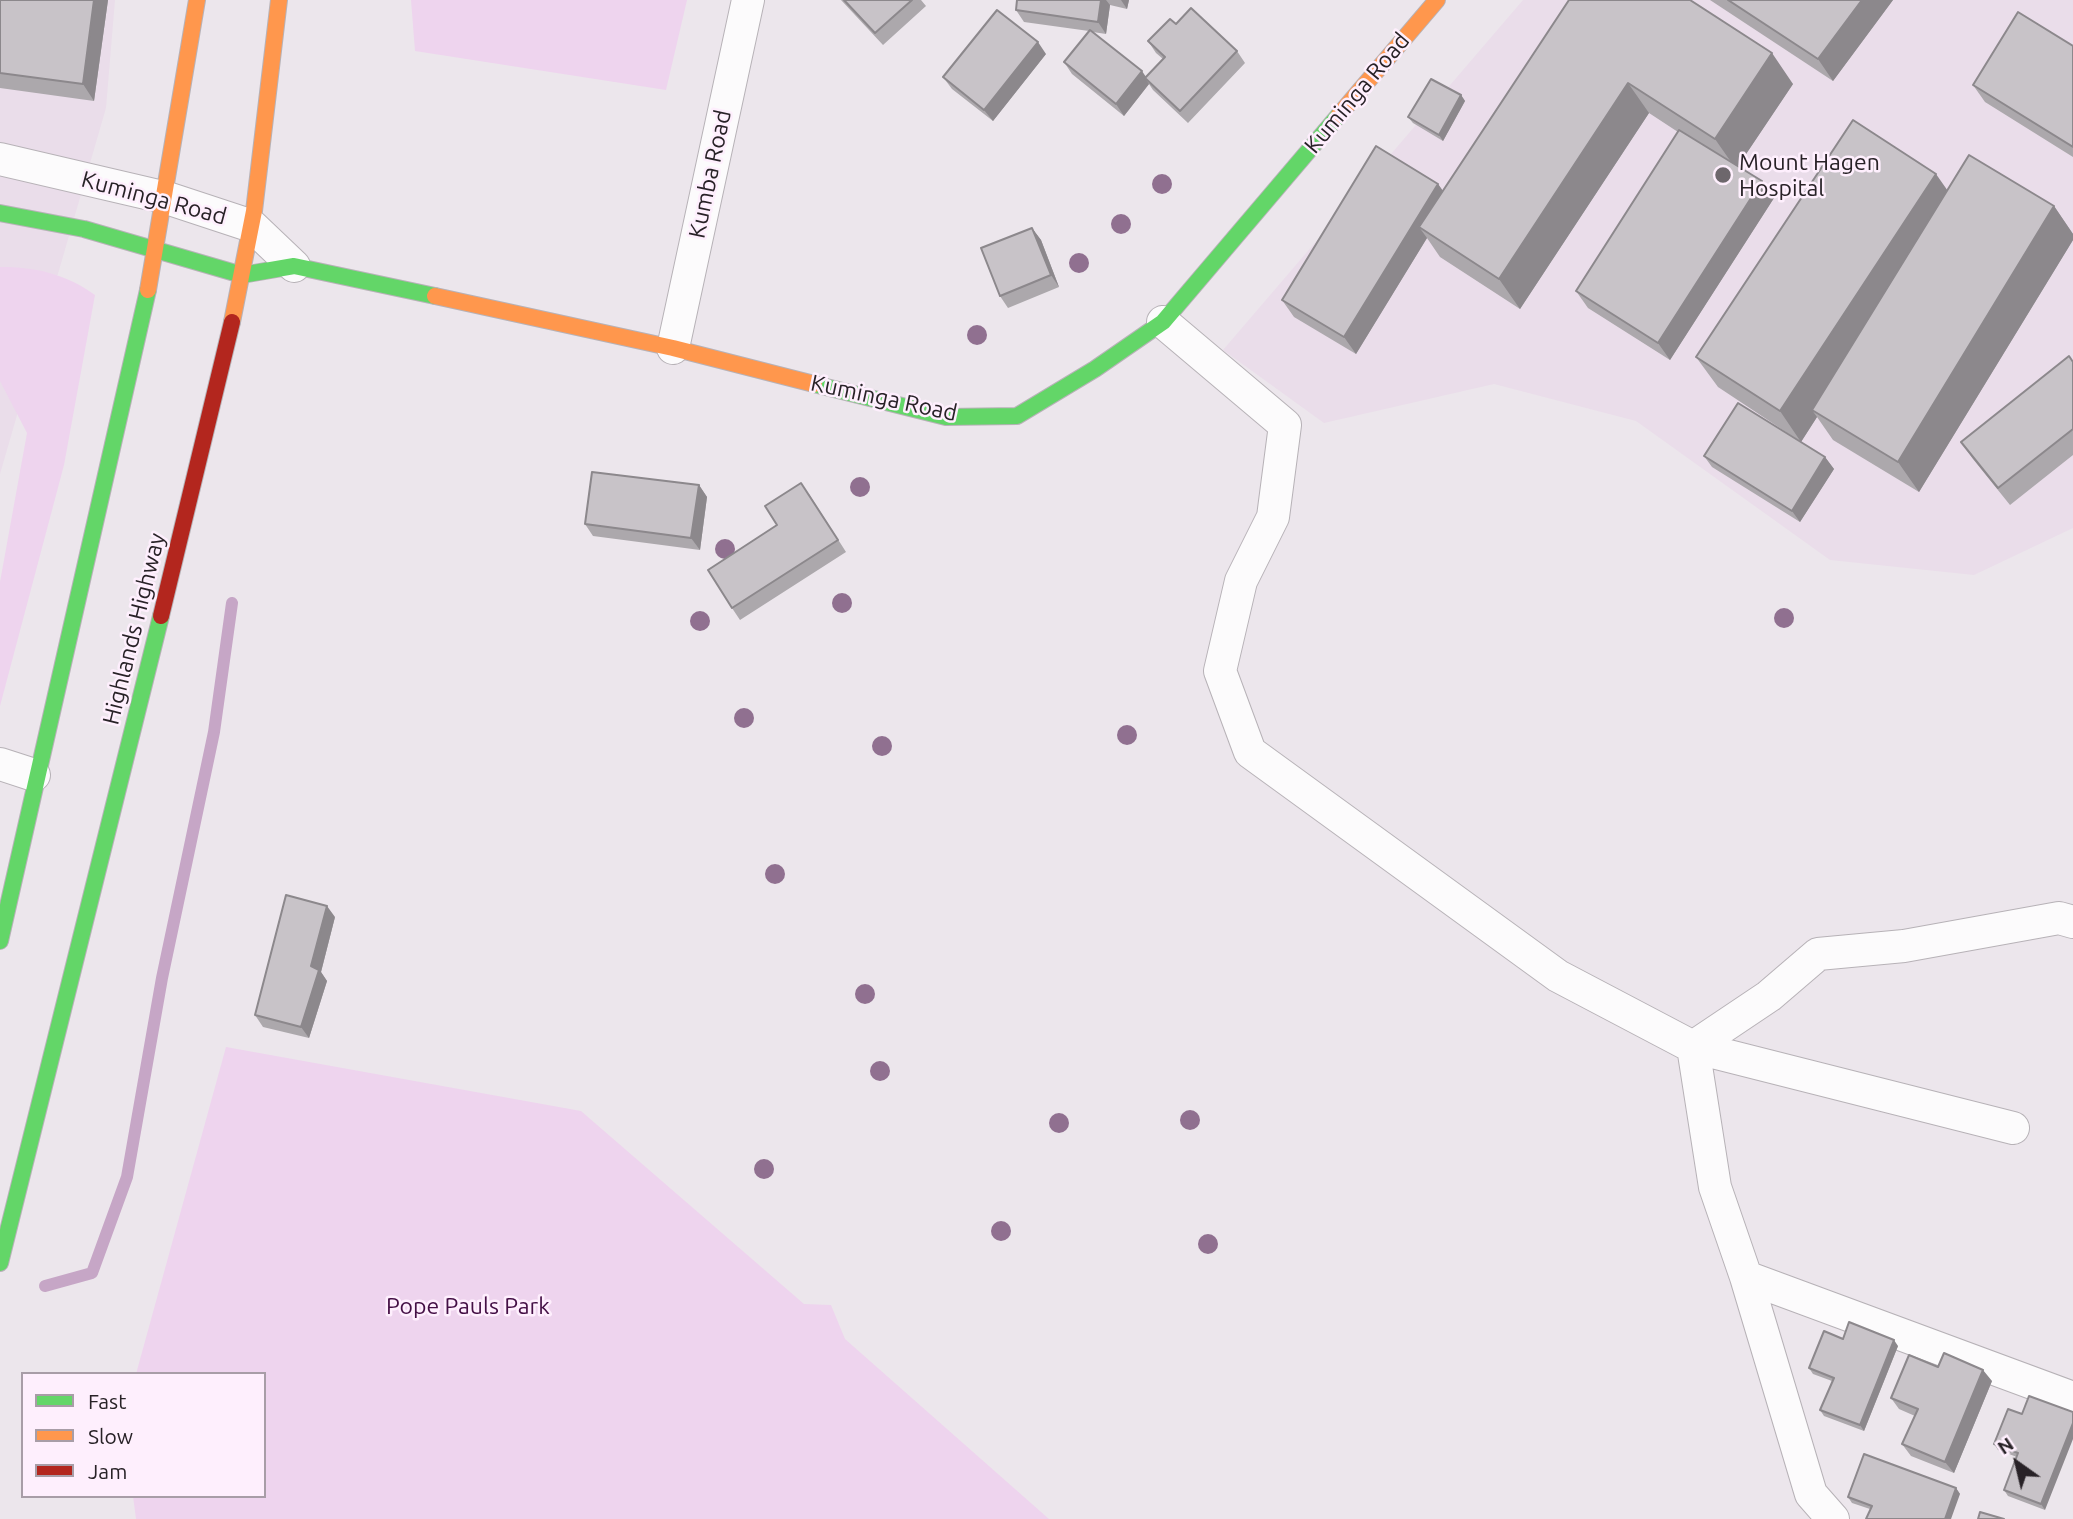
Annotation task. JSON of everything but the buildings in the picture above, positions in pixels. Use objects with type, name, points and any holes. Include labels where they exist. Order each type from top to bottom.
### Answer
[{"type":"main road","points":[[0,941],[34,775],[135,351],[154,249],[167,198],[197,0]]},
{"type":"main road","name":"Highlands Highway","points":[[0,1263],[223,366],[252,226],[279,0]]},
{"type":"main road","name":"Kuminga Road","points":[[0,213],[84,229],[242,275],[293,266],[673,348],[946,417],[1017,416],[1095,369],[1163,322],[1437,0]]},
{"type":"street","name":"Kumba Road","points":[[673,348],[748,0]]},
{"type":"street","name":"Kuminga Road","points":[[0,159],[167,198],[252,226],[293,266]]},
{"type":"street","points":[[1163,322],[1285,425],[1273,517],[1241,581],[1220,671],[1250,752],[1558,976],[1693,1047],[2013,1128]]},
{"type":"street","points":[[0,764],[34,775]]},
{"type":"street","points":[[1693,1047],[1769,996],[1818,954],[1903,946],[2059,918],[2073,922]]},
{"type":"street","points":[[1693,1047],[1715,1187],[1746,1278],[1811,1494],[1833,1519]]},
{"type":"street","points":[[1746,1278],[2073,1398]]},
{"type":"shaded area","points":[[0,0],[115,0],[106,108],[0,474]]},
{"type":"shaded area","name":"Mount Hagen Hospital","points":[[1523,0],[2073,0],[2073,528],[1974,575],[1830,560],[1636,421],[1494,384],[1324,423],[1223,350]]},
{"type":"green space","points":[[411,0],[687,0],[666,90],[415,51]]},
{"type":"green space","points":[[0,267],[26,268],[50,273],[95,295],[64,465],[0,706],[0,582],[27,433],[0,381]]},
{"type":"green space","name":"Pope Pauls Park","points":[[226,1047],[581,1111],[804,1304],[831,1305],[845,1339],[1049,1519],[136,1519],[133,1498],[266,1498],[266,1372],[137,1372]]},
{"type":"waterway","points":[[45,1286],[92,1273],[127,1177],[162,978],[214,732],[232,603]]},
{"type":"traffic: fast","points":[[814,384],[946,417],[1017,416],[1095,369],[1163,322],[1339,115]]},
{"type":"traffic: fast","points":[[0,213],[84,229],[242,275],[294,266],[435,296]]},
{"type":"traffic: fast","points":[[0,941],[148,290]]},
{"type":"traffic: fast","points":[[0,1263],[161,616]]},
{"type":"traffic: slow","points":[[148,290],[197,0]]},
{"type":"traffic: slow","points":[[232,322],[254,211],[279,0]]},
{"type":"traffic: slow","points":[[1339,115],[1437,0]]},
{"type":"traffic: slow","points":[[435,296],[673,348],[814,384]]},
{"type":"traffic: jam","points":[[161,616],[232,322]]},
{"type":"place","name":"Mount Hagen Hospital","points":[[1723,175]]}]
